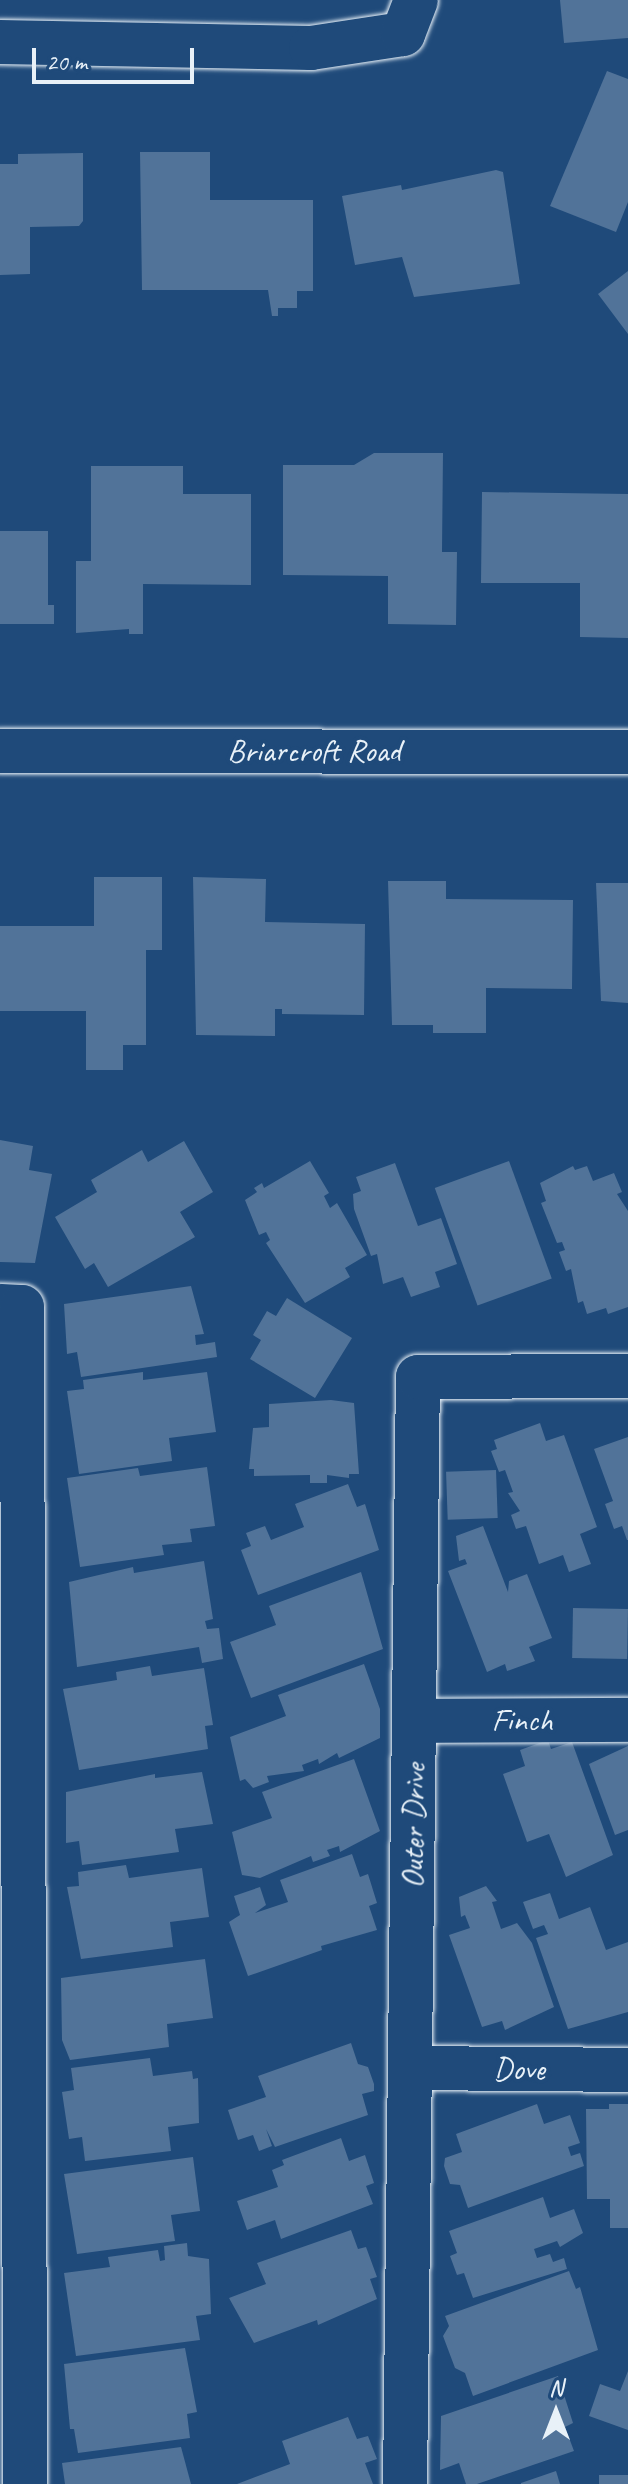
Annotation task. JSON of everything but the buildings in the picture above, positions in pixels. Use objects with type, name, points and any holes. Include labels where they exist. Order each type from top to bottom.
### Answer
[{"type":"street","points":[[0,42],[311,48],[403,34],[416,0]]},
{"type":"street","name":"Briarcroft Road","points":[[0,751],[628,752]]},
{"type":"street","points":[[0,1306],[22,1307],[13,2032],[25,2484]]},
{"type":"street","name":"Outer Drive","points":[[405,2484],[418,1377],[628,1376]]},
{"type":"street","name":"Finch","points":[[416,1721],[628,1720]]},
{"type":"street","name":"Dove","points":[[410,2068],[628,2070]]}]
